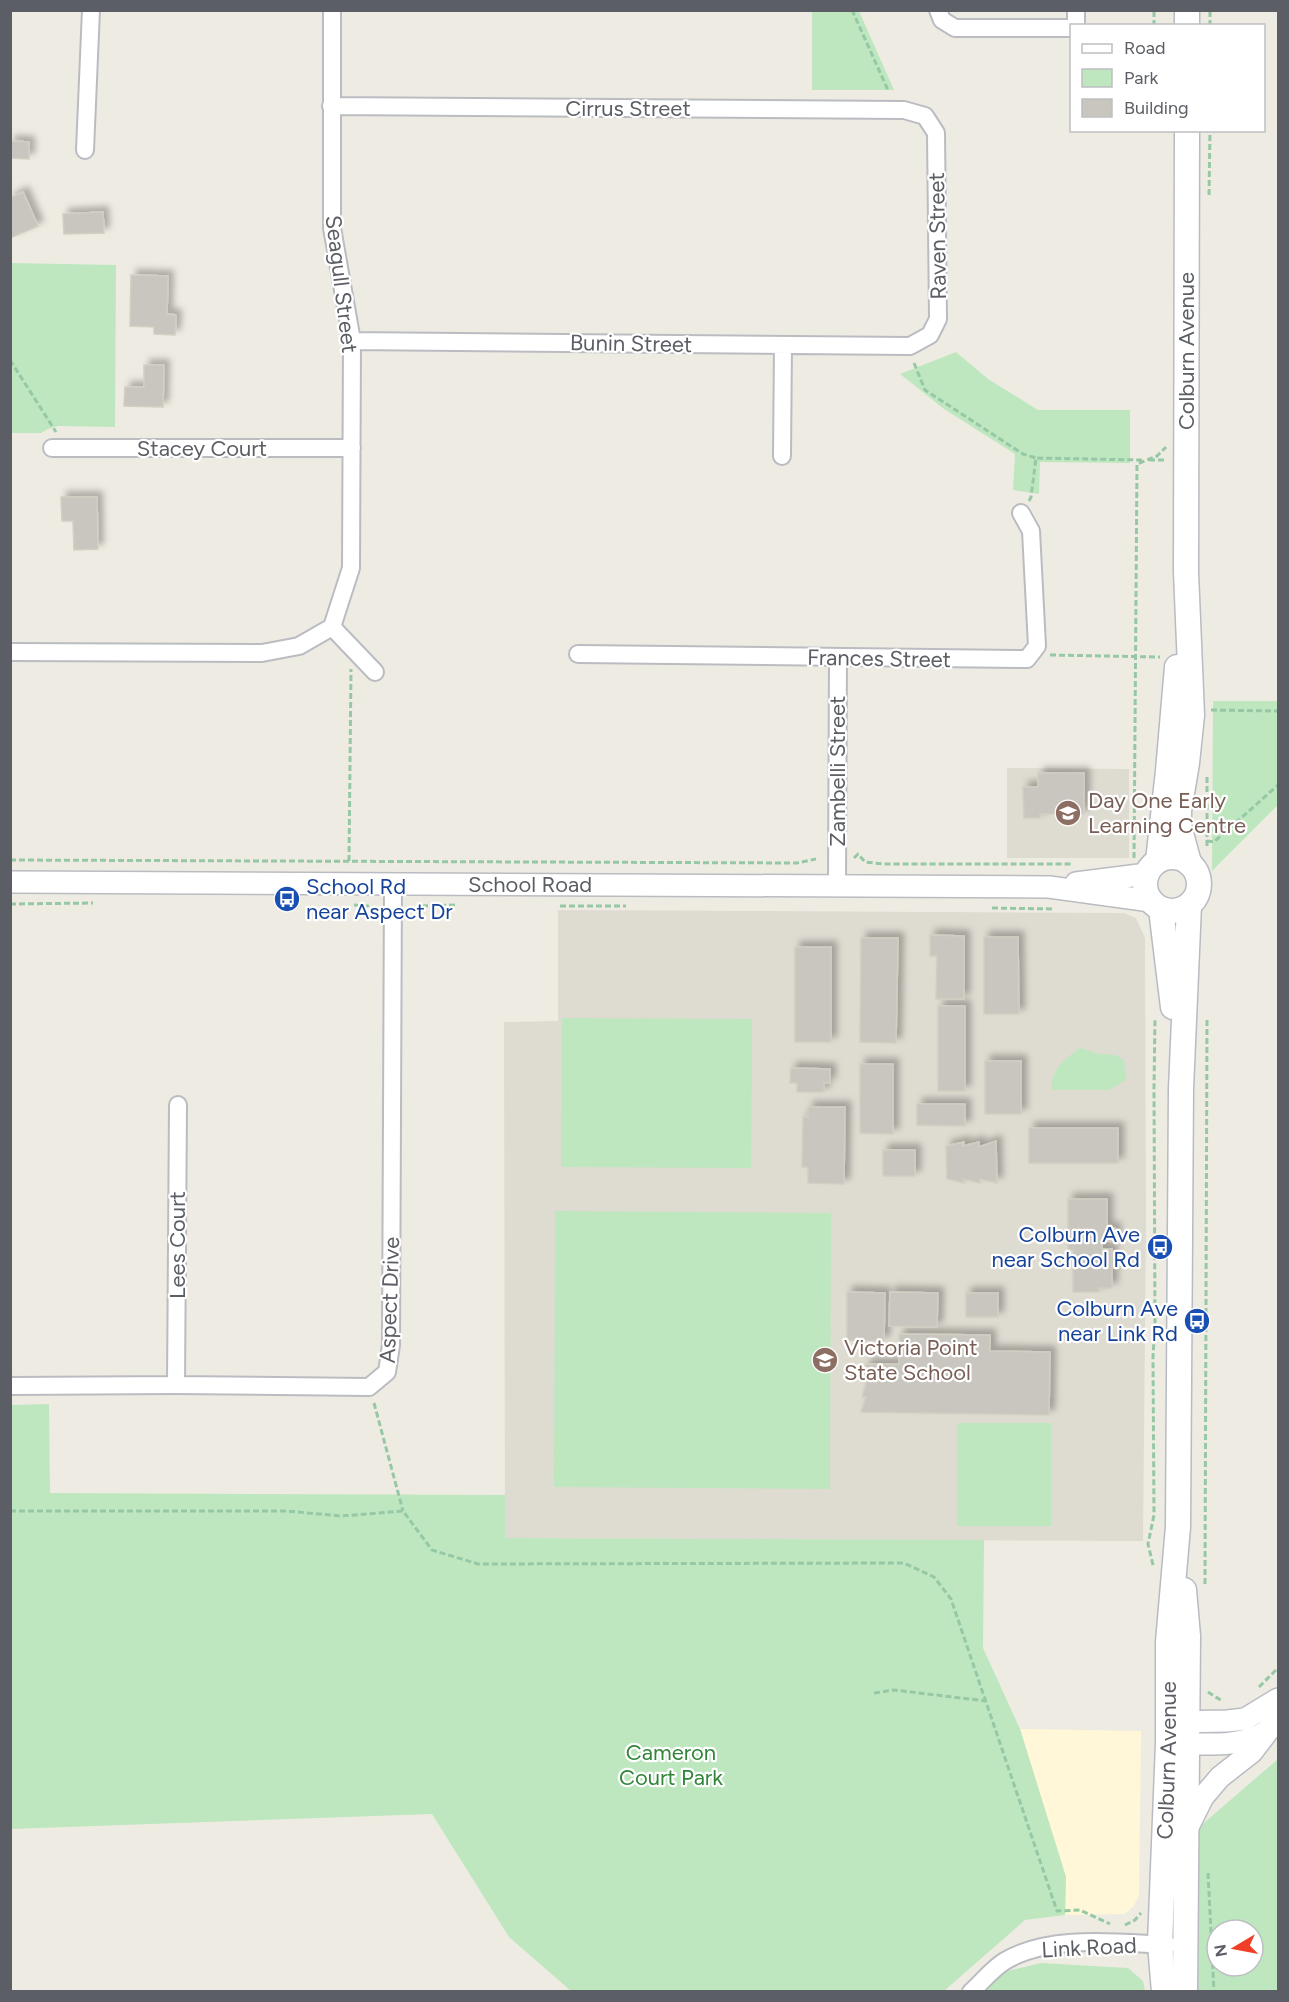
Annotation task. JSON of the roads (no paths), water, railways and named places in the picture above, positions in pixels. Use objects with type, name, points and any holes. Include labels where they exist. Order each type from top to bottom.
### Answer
[{"type":"main road","name":"Colburn Avenue","points":[[1185,1992],[1186,1831],[1168,1642],[1178,1527],[1182,1069],[1189,905],[1198,889],[1198,879],[1189,863],[1179,826],[1192,715],[1186,572],[1187,132]]},
{"type":"main road","name":"Colburn Avenue","points":[[1182,1069],[1156,905],[1145,888],[1145,866],[1168,771],[1186,572]]},
{"type":"main road","points":[[1145,866],[1174,857],[1189,863]]},
{"type":"main road","points":[[1156,905],[1176,910],[1189,905]]},
{"type":"main road","name":"Colburn Avenue","points":[[1164,1992],[1160,1944],[1177,1733]]},
{"type":"street","points":[[85,150],[91,10]]},
{"type":"street","name":"Seagull Street","points":[[332,10],[332,228],[352,341],[351,568],[332,627]]},
{"type":"street","points":[[938,10],[942,20],[955,28],[1070,28]]},
{"type":"street","name":"Cirrus Street","points":[[331,106],[888,109],[904,110],[925,116]]},
{"type":"street","name":"Raven Street","points":[[910,346],[930,335],[938,319],[936,133],[925,116]]},
{"type":"street","name":"Bunin Street","points":[[352,341],[910,346]]},
{"type":"street","points":[[782,456],[783,345]]},
{"type":"street","name":"Stacey Court","points":[[52,448],[352,448]]},
{"type":"street","name":"Frances Street","points":[[578,654],[1027,659],[1036,646],[1036,635],[1031,531],[1021,513]]},
{"type":"street","points":[[10,652],[262,653],[299,646],[332,627],[375,672]]},
{"type":"street","name":"Zambelli Street","points":[[837,885],[838,657]]},
{"type":"street","name":"School Road","points":[[1049,886],[1145,866]]},
{"type":"street","name":"School Road","points":[[10,882],[349,872],[393,883],[1049,886],[1156,905]]},
{"type":"street","name":"Aspect Drive","points":[[10,1386],[369,1387],[387,1372],[391,1345],[393,883]]},
{"type":"street","name":"Lees Court","points":[[176,1385],[178,1106]]},
{"type":"street","points":[[1177,1733],[1245,1719],[1278,1699]]},
{"type":"street","points":[[1177,1733],[1218,1744],[1242,1742],[1275,1721]]},
{"type":"street","points":[[1186,1831],[1203,1797],[1220,1777],[1252,1752],[1275,1721]]},
{"type":"street","name":"Link Road","points":[[971,1992],[1004,1961],[1033,1948],[1078,1943],[1185,1945]]},
{"type":"place","name":"Day One Early Learning Centre","points":[[1068,813]]},
{"type":"place","name":"School Rd near Aspect Dr","points":[[287,899]]},
{"type":"place","name":"Colburn Ave near School Rd","points":[[1160,1247]]},
{"type":"place","name":"Colburn Ave near Link Rd","points":[[1197,1321]]},
{"type":"place","name":"Victoria Point State School","points":[[825,1360]]},
{"type":"park label","name":"Cameron Court Park","points":[[671,1764]]}]
